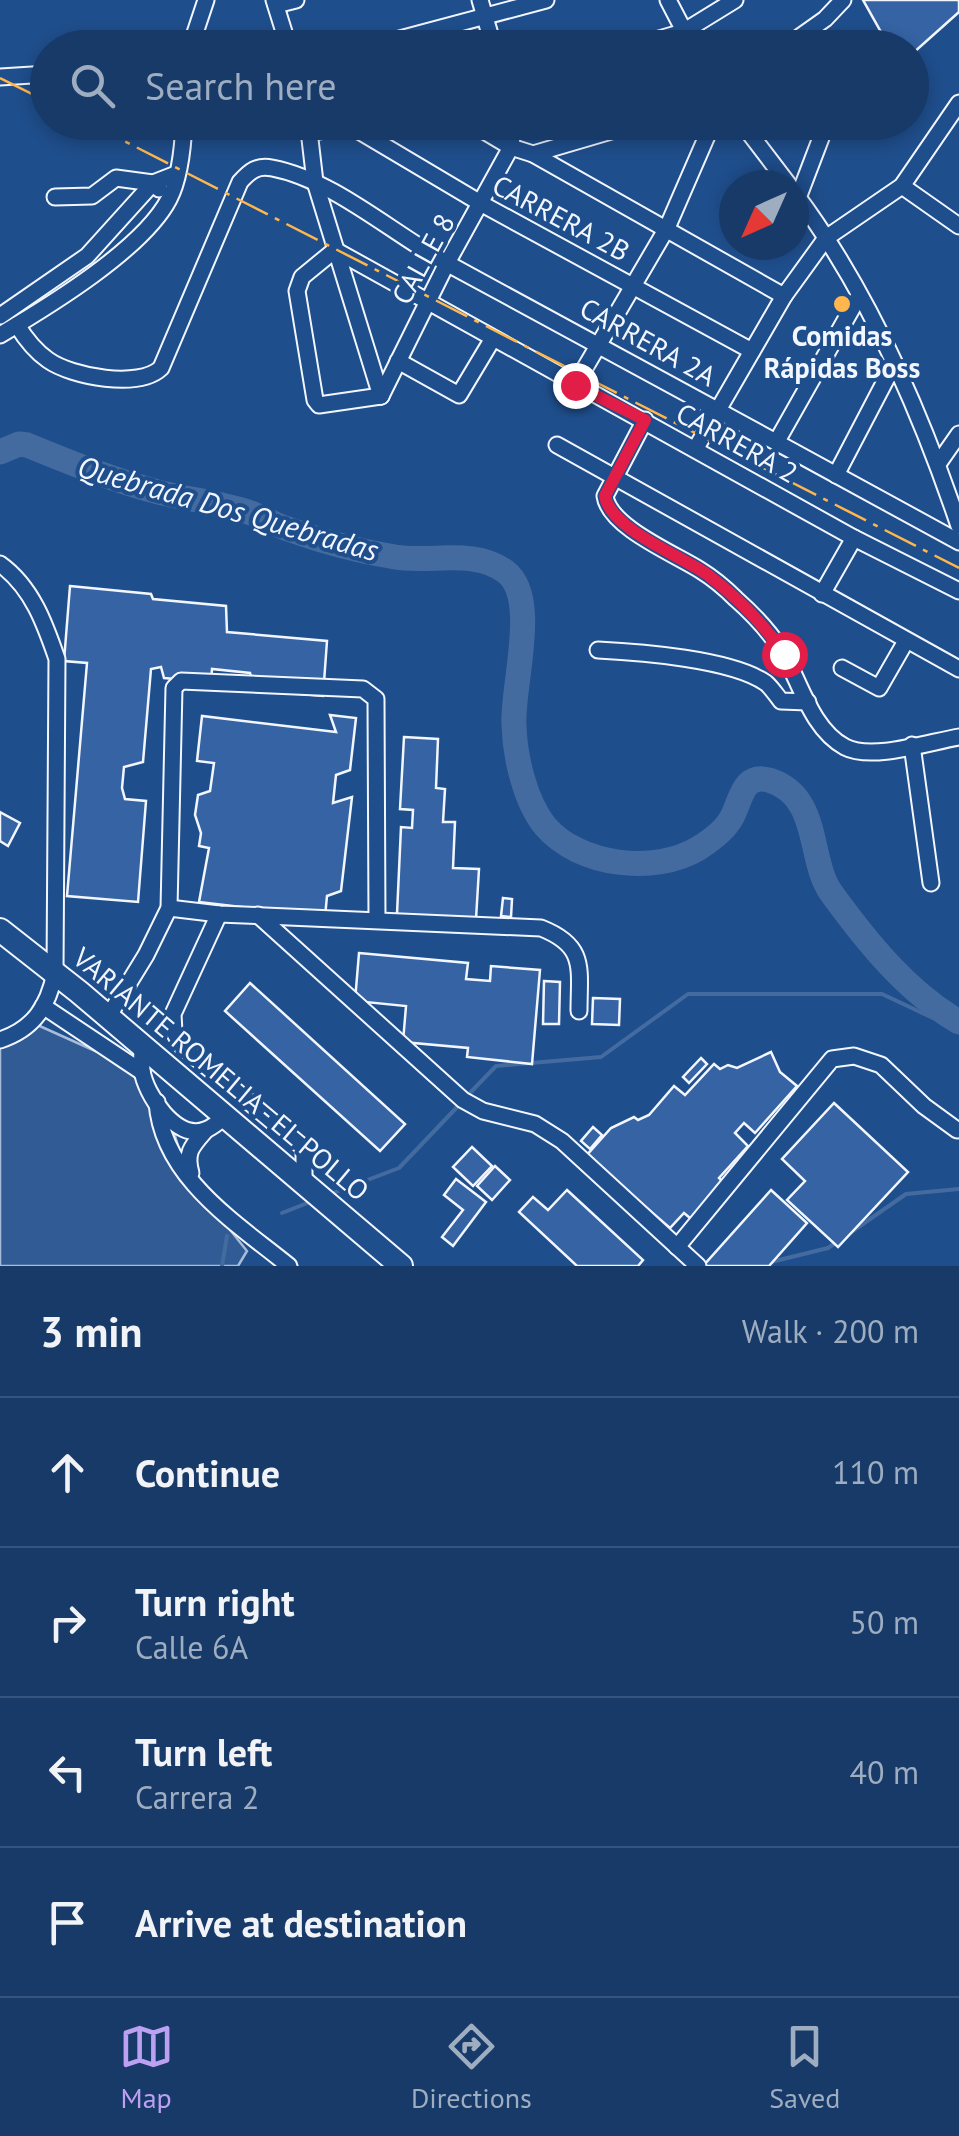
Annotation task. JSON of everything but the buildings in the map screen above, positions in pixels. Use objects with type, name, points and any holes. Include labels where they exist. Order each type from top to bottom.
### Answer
[{"type":"highway","name":"VARIANTE ROMELIA - EL POLLO","points":[[0,930],[142,1046],[215,1124],[317,1195],[401,1266]]},
{"type":"street","points":[[196,30],[206,0]]},
{"type":"street","points":[[284,30],[275,3],[296,0]]},
{"type":"street","points":[[480,0],[488,30]]},
{"type":"street","points":[[435,30],[546,0]]},
{"type":"street","points":[[668,0],[683,30]]},
{"type":"street","points":[[687,30],[735,0]]},
{"type":"street","points":[[807,30],[842,2]]},
{"type":"street","points":[[0,77],[30,75]]},
{"type":"street","points":[[696,448],[784,296],[826,238],[902,186],[959,103]]},
{"type":"street","points":[[0,335],[101,270],[152,222],[170,198],[183,140]]},
{"type":"street","points":[[310,140],[315,182],[381,396],[319,404],[315,400],[296,291],[302,278],[335,250]]},
{"type":"street","name":"CARRERA 2B","points":[[380,140],[482,204],[752,351]]},
{"type":"street","points":[[500,140],[533,154],[784,296]]},
{"type":"street","points":[[511,147],[512,140]]},
{"type":"street","points":[[533,154],[581,140]]},
{"type":"street","points":[[575,385],[667,228],[705,140]]},
{"type":"street","points":[[755,140],[777,170]]},
{"type":"street","points":[[804,170],[819,140]]},
{"type":"street","name":"CALLE 8","points":[[381,396],[426,303],[511,147]]},
{"type":"street","name":"CARRERA 2A","points":[[17,325],[45,358],[68,372],[126,379],[152,377],[161,368],[240,182],[250,171],[273,168],[315,182],[447,263],[602,344],[959,542]]},
{"type":"street","points":[[0,316],[87,256],[153,183],[176,174]]},
{"type":"street","points":[[55,197],[92,196],[116,178],[153,183],[170,198]]},
{"type":"street","points":[[902,186],[959,226]]},
{"type":"street","points":[[809,214],[859,296],[893,366],[938,464],[959,526]]},
{"type":"street","name":"CARRERA 2","points":[[335,250],[854,538],[959,590]]},
{"type":"street","points":[[778,442],[859,296]]},
{"type":"street","points":[[398,361],[459,395],[492,340]]},
{"type":"street","points":[[836,475],[893,366]]},
{"type":"street","points":[[645,420],[605,496],[606,505],[620,521],[706,574],[754,616],[784,654],[808,702],[831,736],[845,747],[878,752],[959,737]]},
{"type":"street","points":[[938,464],[959,434]]},
{"type":"street","points":[[557,446],[959,669]]},
{"type":"street","points":[[822,594],[854,538]]},
{"type":"street","points":[[0,564],[30,595],[57,660],[55,972],[40,1017],[0,1040]]},
{"type":"street","points":[[842,668],[879,688],[906,640]]},
{"type":"street","points":[[598,650],[651,653],[720,667],[766,683],[781,701],[808,702]]},
{"type":"street","points":[[108,1017],[169,908],[176,684],[181,681],[363,689],[376,699],[377,920]]},
{"type":"street","points":[[912,745],[931,883]]},
{"type":"street","points":[[169,908],[219,914],[541,928],[554,932],[573,947],[579,962],[578,1012]]},
{"type":"street","points":[[219,914],[173,1014],[174,1032],[182,1046],[304,1148],[317,1195]]},
{"type":"street","points":[[258,915],[464,1100],[483,1112],[535,1124],[562,1141],[698,1266]]},
{"type":"street","points":[[44,1006],[142,1072]]},
{"type":"street","points":[[142,1046],[142,1072],[157,1102],[182,1128],[215,1124]]},
{"type":"street","points":[[677,1247],[832,1059],[854,1056],[881,1066],[957,1130]]},
{"type":"street","points":[[157,1102],[158,1119],[187,1176],[209,1202],[289,1266]]},
{"type":"street","points":[[209,1202],[191,1173],[187,1158],[190,1148],[215,1124]]},
{"type":"shaded area","points":[[33,1023],[142,1072],[170,1119],[187,1176],[247,1251],[238,1266],[0,1266],[0,1040]]},
{"type":"waterway","name":"Quebrada Dos Quebradas","points":[[0,452],[27,445],[127,483],[240,510],[339,545],[395,557],[480,560],[506,572],[516,585],[523,622],[514,710],[516,751],[527,792],[545,826],[560,840],[597,858],[661,862],[699,848],[722,830],[753,781],[769,780],[786,788],[806,814],[824,880],[832,894],[889,965],[922,996],[959,1022]]},
{"type":"waterway","points":[[467,1096],[496,1066],[601,1057],[688,994],[882,994],[933,1018],[949,1017]]},
{"type":"waterway","points":[[328,1195],[399,1168],[461,1103]]},
{"type":"waterway","points":[[850,1233],[906,1194],[959,1189]]},
{"type":"waterway","points":[[282,1213],[310,1202]]},
{"type":"waterway","points":[[222,1266],[227,1236]]},
{"type":"waterway","points":[[771,1262],[828,1248],[838,1241]]},
{"type":"power","points":[[0,78],[30,93]]},
{"type":"power","points":[[122,140],[959,568]]},
{"type":"place","name":"Comidas Rápidas Boss","points":[[842,304]]},
{"type":"route","points":[[575,385],[645,420],[605,496],[606,505],[620,521],[734,596],[784,654]]}]
